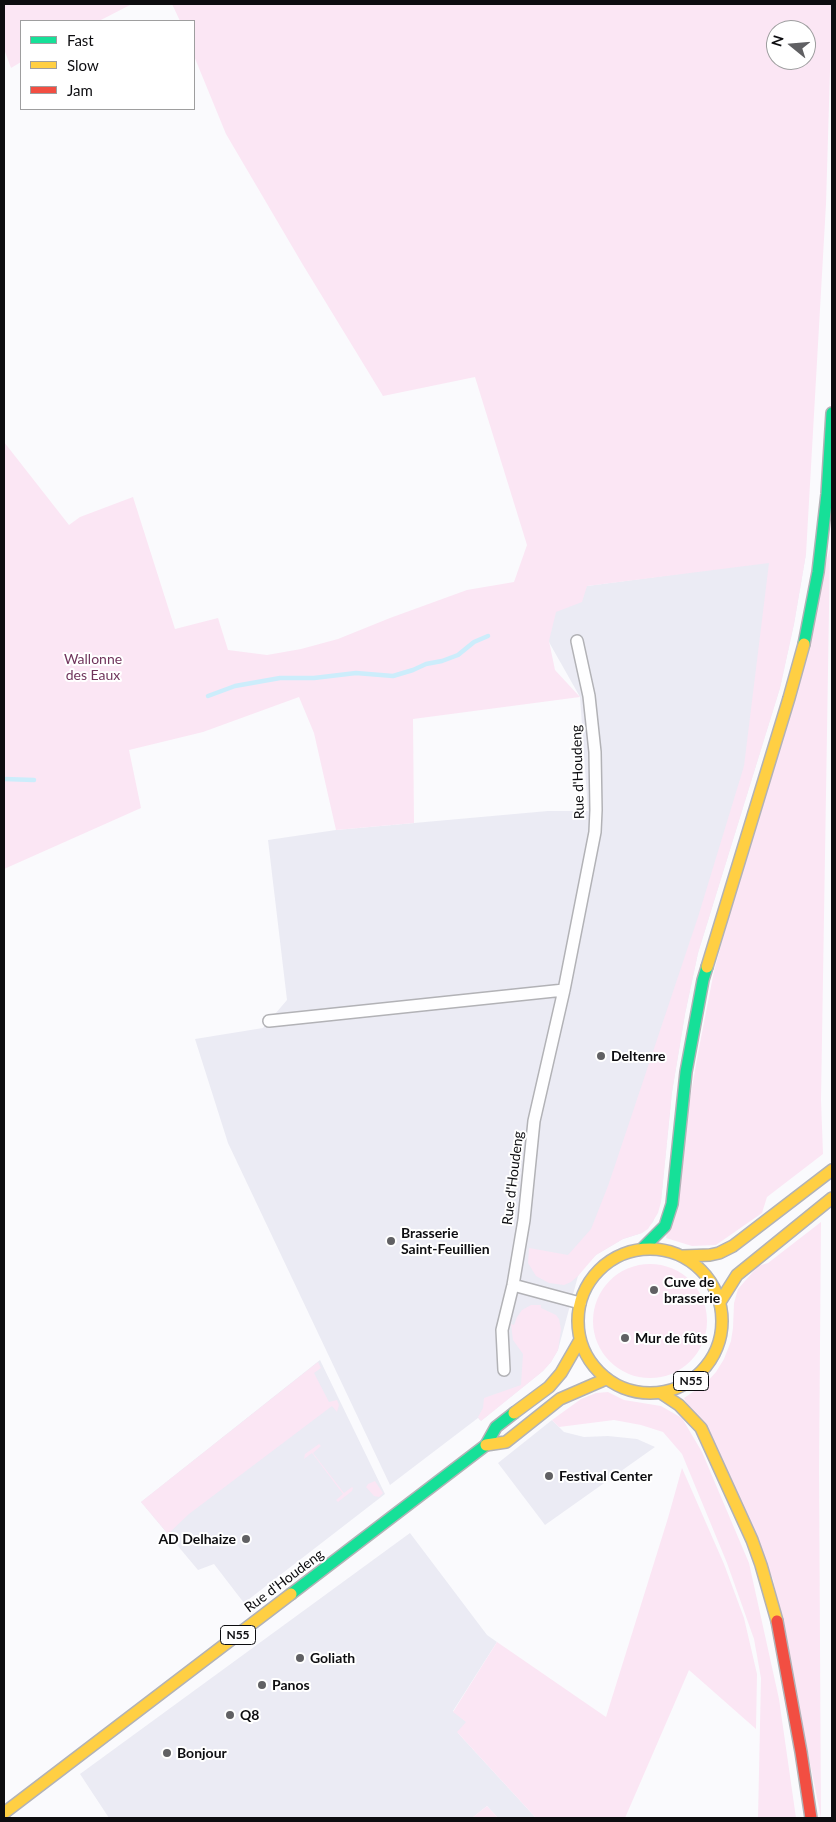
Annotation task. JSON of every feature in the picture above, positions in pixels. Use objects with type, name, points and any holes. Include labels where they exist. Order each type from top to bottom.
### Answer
[{"type":"main road","points":[[643,1248],[665,1226],[672,1204],[686,1072],[703,980],[790,698],[806,635],[818,572],[832,413]]},
{"type":"main road","name":"N55","points":[[683,1256],[710,1255],[733,1246],[767,1218],[832,1170]]},
{"type":"main road","points":[[720,1302],[737,1275],[767,1248],[832,1198]]},
{"type":"main road","name":"N55","points":[[643,1248],[664,1249],[683,1256],[698,1266],[708,1277],[720,1302],[723,1320],[721,1337],[715,1353],[706,1368],[693,1380],[678,1388],[661,1393],[647,1394],[632,1392],[619,1387],[606,1379],[595,1368],[586,1355],[580,1340],[577,1322],[580,1303],[586,1286],[596,1272],[610,1260],[626,1252],[643,1248]]},
{"type":"main road","name":"Rue d'Houdeng","points":[[4,1813],[486,1445],[496,1427],[549,1387],[562,1374],[580,1340]]},
{"type":"main road","name":"Rue d'Houdeng","points":[[486,1445],[506,1442],[560,1399],[606,1379]]},
{"type":"main road","points":[[661,1393],[679,1405],[701,1428],[752,1540],[761,1565],[780,1641],[801,1752],[810,1818]]},
{"type":"street","name":"Rue d'Houdeng","points":[[504,1370],[502,1330],[513,1285],[526,1205],[534,1121],[592,855],[596,810],[595,752],[590,696],[577,641]]},
{"type":"street","points":[[269,1021],[564,990]]},
{"type":"street","points":[[513,1285],[580,1303]]},
{"type":"shaded area","points":[[806,554],[794,624],[780,688],[698,953],[685,1014],[672,1092],[661,1201],[653,1222],[642,1233],[623,1239],[596,1255],[586,1265],[578,1276],[558,1350],[543,1371],[481,1421],[478,1418],[390,1485],[228,1143],[195,1039],[263,1028],[287,1000],[268,840],[336,830],[548,811],[588,811],[580,697],[515,582],[587,586],[769,562]]},
{"type":"shaded area","points":[[320,1360],[385,1494],[244,1603],[214,1564],[198,1570],[141,1502]]},
{"type":"shaded area","points":[[552,1420],[564,1432],[584,1437],[608,1436],[637,1439],[655,1447],[545,1525],[498,1463]]},
{"type":"shaded area","points":[[410,1533],[487,1635],[497,1642],[453,1711],[467,1722],[458,1733],[536,1818],[498,1818],[487,1806],[472,1818],[109,1818],[80,1774]]},
{"type":"green space","points":[[4,4],[132,4],[101,20],[20,20],[20,63],[11,68],[4,49]]},
{"type":"green space","name":"Wallonne des Eaux","points":[[172,4],[832,4],[826,204],[806,554],[794,624],[780,688],[698,953],[685,1014],[672,1092],[661,1202],[658,1213],[648,1229],[623,1239],[596,1255],[578,1276],[564,1285],[549,1283],[536,1276],[528,1263],[529,1248],[568,1255],[591,1229],[608,1186],[698,917],[744,766],[769,563],[587,586],[582,602],[556,612],[549,641],[555,670],[580,697],[413,719],[414,823],[336,830],[314,733],[299,697],[203,732],[129,750],[141,808],[4,869],[4,442],[69,525],[80,517],[133,497],[175,629],[218,618],[228,650],[267,655],[301,649],[338,639],[467,590],[514,582],[527,545],[475,377],[383,396],[226,134],[195,58],[195,20],[180,20]]},
{"type":"green space","points":[[830,548],[821,1100],[823,1154],[767,1197],[762,1213],[716,1245],[692,1246],[666,1238],[714,971]]},
{"type":"green space","points":[[821,1222],[819,1469],[821,1818],[773,1579],[684,1398],[705,1384],[724,1359],[731,1341],[734,1303],[738,1289],[758,1266],[768,1263]]},
{"type":"green space","points":[[650,1264],[672,1269],[690,1281],[702,1299],[707,1321],[702,1343],[690,1361],[672,1373],[650,1378],[628,1373],[610,1361],[598,1343],[593,1321],[598,1299],[610,1281],[628,1269]]},
{"type":"green space","points":[[531,1305],[541,1305],[541,1308],[556,1315],[559,1319],[561,1329],[558,1350],[543,1371],[481,1421],[478,1417],[483,1408],[484,1398],[521,1385],[523,1354],[513,1340],[511,1324],[514,1325],[522,1310]]},
{"type":"green space","points":[[318,1362],[321,1368],[314,1373],[329,1402],[337,1400],[339,1405],[337,1412],[332,1406],[189,1514],[168,1534],[141,1502]]},
{"type":"green space","points":[[608,1392],[624,1400],[661,1406],[682,1418],[702,1452],[749,1563],[779,1699],[796,1818],[758,1818],[761,1678],[754,1639],[727,1563],[682,1454],[663,1432],[641,1425],[614,1420],[559,1427],[552,1420],[581,1399],[596,1393]]},
{"type":"green space","points":[[319,1444],[321,1446],[313,1453],[344,1493],[353,1488],[352,1491],[338,1502],[336,1500],[343,1494],[312,1453],[304,1459],[305,1454]]},
{"type":"green space","points":[[682,1468],[724,1564],[744,1618],[757,1674],[756,1729],[689,1670],[625,1818],[536,1818],[457,1732],[466,1722],[453,1712],[497,1642],[606,1717]]},
{"type":"green space","points":[[375,1481],[383,1493],[379,1497],[374,1496],[366,1487]]},
{"type":"green space","points":[[487,1806],[498,1818],[472,1818]]},
{"type":"waterway","points":[[208,696],[235,686],[280,678],[314,678],[356,673],[393,676],[458,655],[474,642],[488,636]]},
{"type":"waterway","points":[[4,779],[34,780]]},
{"type":"traffic: fast","points":[[804,644],[818,572],[827,494],[832,413]]},
{"type":"traffic: fast","points":[[643,1248],[665,1226],[672,1204],[686,1072],[707,967]]},
{"type":"traffic: fast","points":[[291,1594],[486,1445],[496,1427],[514,1413]]},
{"type":"traffic: slow","points":[[707,967],[804,644]]},
{"type":"traffic: slow","points":[[683,1256],[710,1255],[733,1246],[832,1170]]},
{"type":"traffic: slow","points":[[720,1302],[737,1275],[832,1198]]},
{"type":"traffic: slow","points":[[650,1249],[678,1254],[701,1270],[717,1293],[722,1321],[717,1349],[701,1372],[678,1388],[650,1393],[622,1388],[599,1372],[583,1349],[578,1321],[583,1293],[599,1270],[622,1254],[650,1249]]},
{"type":"traffic: slow","points":[[514,1413],[549,1387],[561,1373],[580,1340]]},
{"type":"traffic: slow","points":[[486,1445],[506,1442],[560,1399],[606,1379]]},
{"type":"traffic: slow","points":[[661,1393],[679,1405],[701,1428],[752,1540],[777,1621]]},
{"type":"traffic: slow","points":[[4,1813],[291,1594]]},
{"type":"traffic: jam","points":[[777,1621],[811,1818]]},
{"type":"place","name":"Deltenre","points":[[601,1056]]},
{"type":"place","name":"Brasserie Saint-Feuillien","points":[[391,1241]]},
{"type":"place","name":"Cuve de brasserie","points":[[654,1290]]},
{"type":"place","name":"Mur de fûts","points":[[625,1338]]},
{"type":"place","name":"Festival Center","points":[[549,1476]]},
{"type":"place","name":"AD Delhaize","points":[[246,1539]]},
{"type":"place","name":"Goliath","points":[[300,1658]]},
{"type":"place","name":"Panos","points":[[262,1685]]},
{"type":"place","name":"Q8","points":[[230,1715]]},
{"type":"place","name":"Bonjour","points":[[167,1753]]}]
